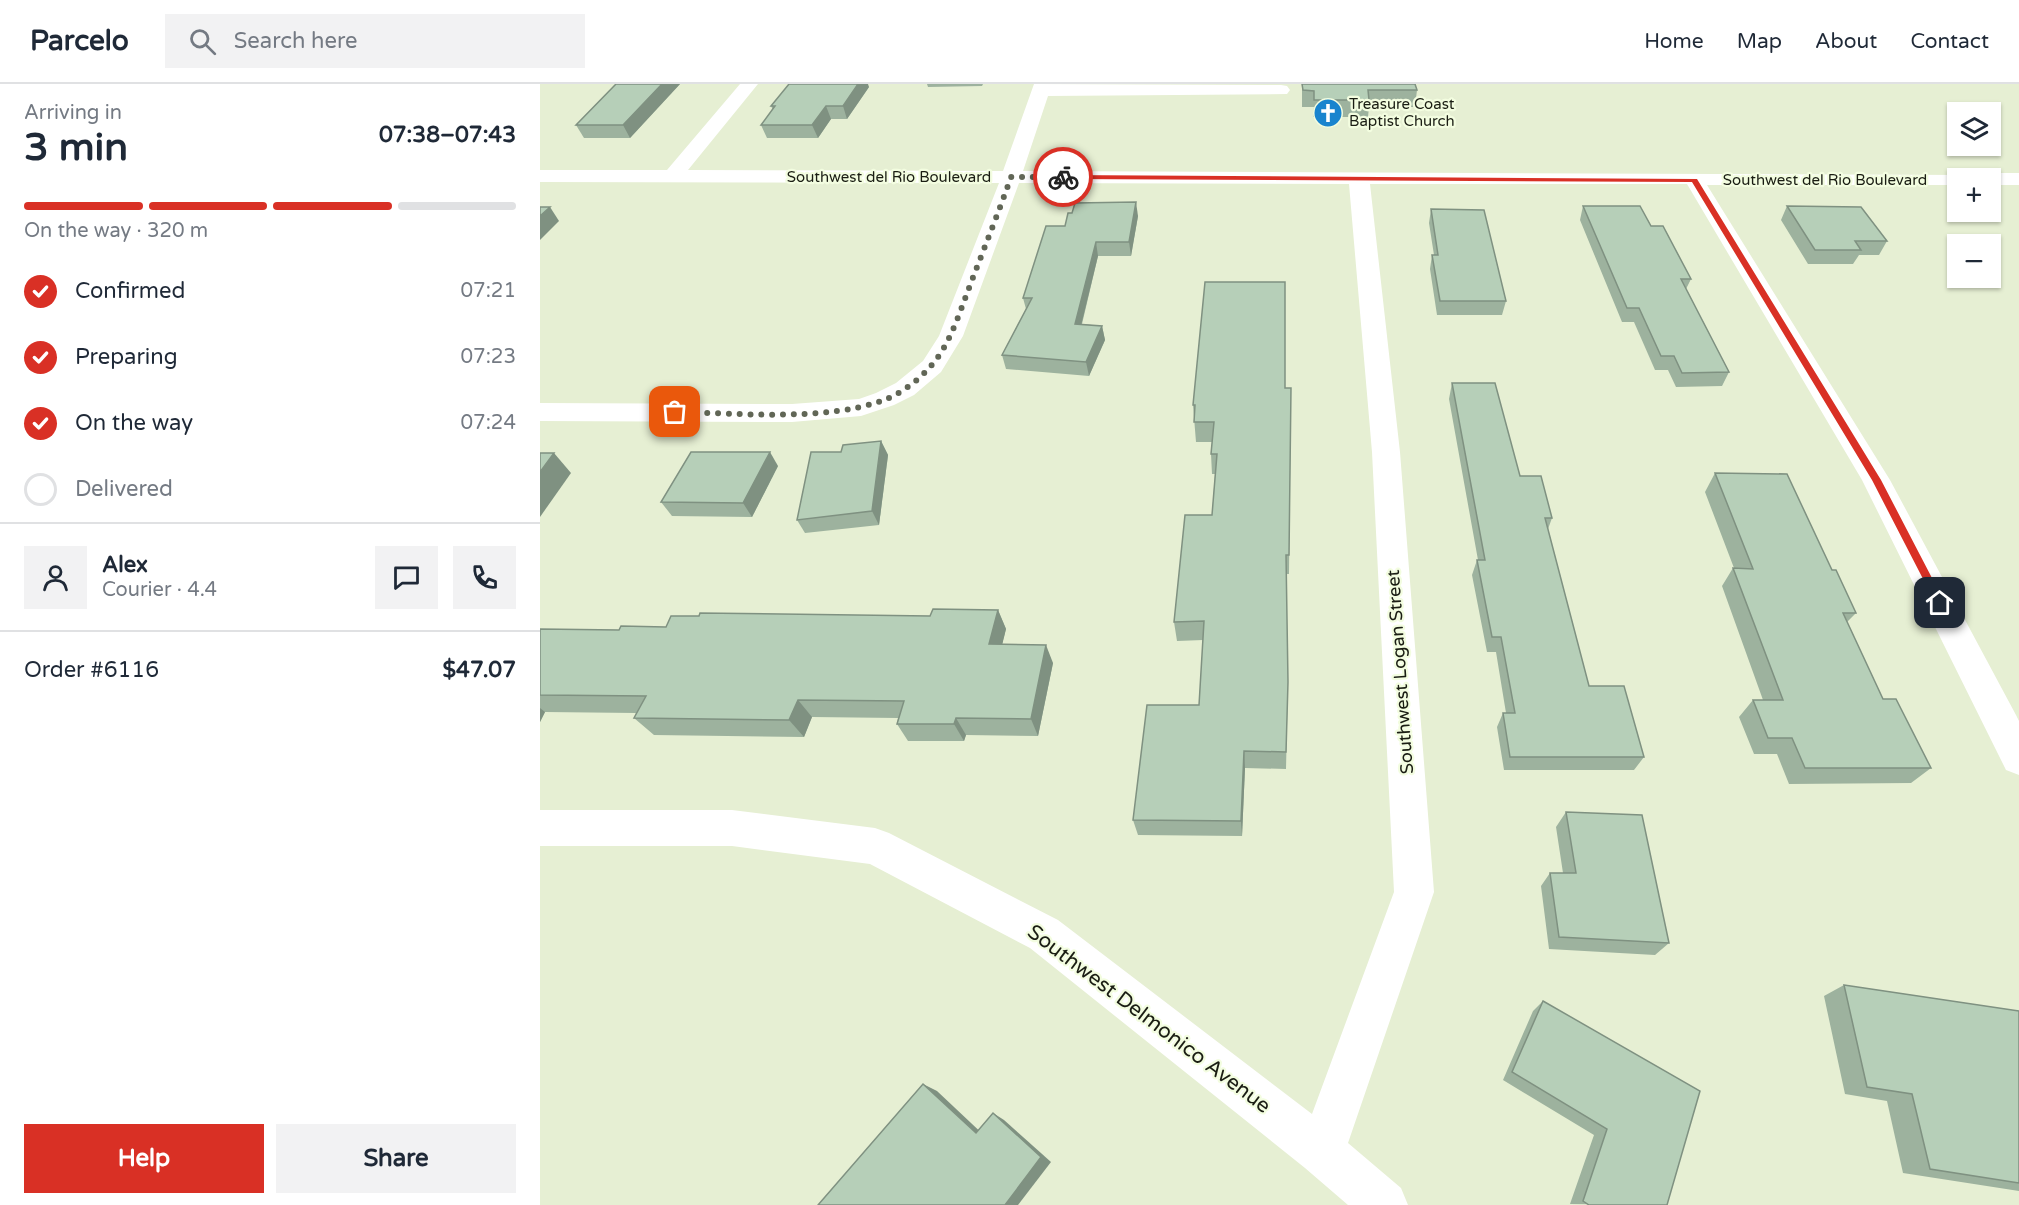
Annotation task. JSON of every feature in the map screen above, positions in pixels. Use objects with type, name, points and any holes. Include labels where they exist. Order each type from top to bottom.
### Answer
[{"type":"street","points":[[671,178],[749,84]]},
{"type":"street","points":[[540,412],[792,413],[851,408],[885,399],[904,389],[932,366],[951,336],[1042,87],[1281,90]]},
{"type":"street","name":"Southwest del Rio Boulevard","points":[[540,176],[1947,179]]},
{"type":"street","name":"Southwest Logan Street","points":[[1322,1151],[1414,892],[1386,452],[1359,178]]},
{"type":"street","points":[[2001,179],[2019,179]]},
{"type":"street","points":[[1694,180],[1876,480],[2019,759]]},
{"type":"street","name":"Southwest Delmonico Avenue","points":[[540,828],[732,828],[875,846],[1044,934],[1322,1151],[1384,1205]]},
{"type":"building","points":[[616,84],[662,84],[623,125],[576,125]]},
{"type":"building","points":[[789,84],[858,84],[843,106],[826,106],[812,125],[761,125],[775,106],[771,106]]},
{"type":"building","points":[[1302,84],[1415,84],[1417,90],[1368,90],[1369,100],[1314,100],[1314,91],[1303,90]]},
{"type":"building","points":[[1136,202],[1129,242],[1096,242],[1075,324],[1102,326],[1086,362],[1002,355],[1032,298],[1023,298],[1046,226],[1065,226],[1068,213],[1072,213],[1075,203]]},
{"type":"building","points":[[1583,206],[1640,206],[1651,226],[1663,226],[1691,279],[1681,279],[1729,372],[1682,373],[1674,356],[1661,356],[1639,308],[1627,308]]},
{"type":"building","points":[[1787,206],[1861,207],[1887,241],[1855,241],[1861,250],[1815,250]]},
{"type":"building","points":[[540,207],[550,207],[540,216]]},
{"type":"building","points":[[1431,209],[1484,210],[1506,301],[1440,301],[1432,255],[1438,255]]},
{"type":"building","points":[[1205,282],[1285,282],[1285,388],[1291,388],[1289,555],[1286,555],[1288,682],[1286,752],[1244,751],[1241,821],[1133,820],[1147,705],[1199,705],[1204,621],[1174,622],[1185,515],[1212,515],[1217,454],[1211,454],[1214,422],[1194,422],[1195,405],[1193,405]]},
{"type":"building","points":[[1452,383],[1495,383],[1520,476],[1541,476],[1552,518],[1545,518],[1589,686],[1624,686],[1644,757],[1510,757],[1503,713],[1515,713],[1501,637],[1492,637],[1477,560],[1485,560]]},
{"type":"building","points":[[881,441],[872,511],[797,520],[811,452],[841,452],[843,445]]},
{"type":"building","points":[[691,452],[770,452],[743,503],[661,502]]},
{"type":"building","points":[[540,453],[554,453],[540,472]]},
{"type":"building","points":[[1715,473],[1787,474],[1832,570],[1836,570],[1856,613],[1843,613],[1883,699],[1896,699],[1931,768],[1805,768],[1792,738],[1768,738],[1753,700],[1783,700],[1733,568],[1753,569]]},
{"type":"building","points":[[933,609],[998,610],[989,644],[1046,645],[1031,719],[956,718],[954,724],[897,724],[904,701],[798,700],[789,720],[634,718],[646,696],[540,695],[540,629],[619,630],[621,626],[666,627],[671,616],[699,616],[700,613],[930,616]]},
{"type":"building","points":[[1566,812],[1642,815],[1669,943],[1559,937],[1550,873],[1576,873]]},
{"type":"building","points":[[1844,985],[2019,1011],[2019,1183],[1930,1169],[1912,1094],[1867,1087]]},
{"type":"building","points":[[1543,1001],[1700,1091],[1667,1205],[1589,1205],[1583,1201],[1607,1129],[1512,1072]]},
{"type":"building","points":[[923,1084],[976,1133],[993,1113],[1041,1157],[1005,1205],[818,1205]]},
{"type":"way so far","points":[[675,412],[832,411],[861,407],[885,399],[904,389],[932,366],[951,336],[1011,177],[1063,177]]},
{"type":"place","name":"Treasure Coast Baptist Church","points":[[1328,113]]},
{"type":"route","points":[[1063,177],[1694,180],[1876,480],[1940,603]]}]
